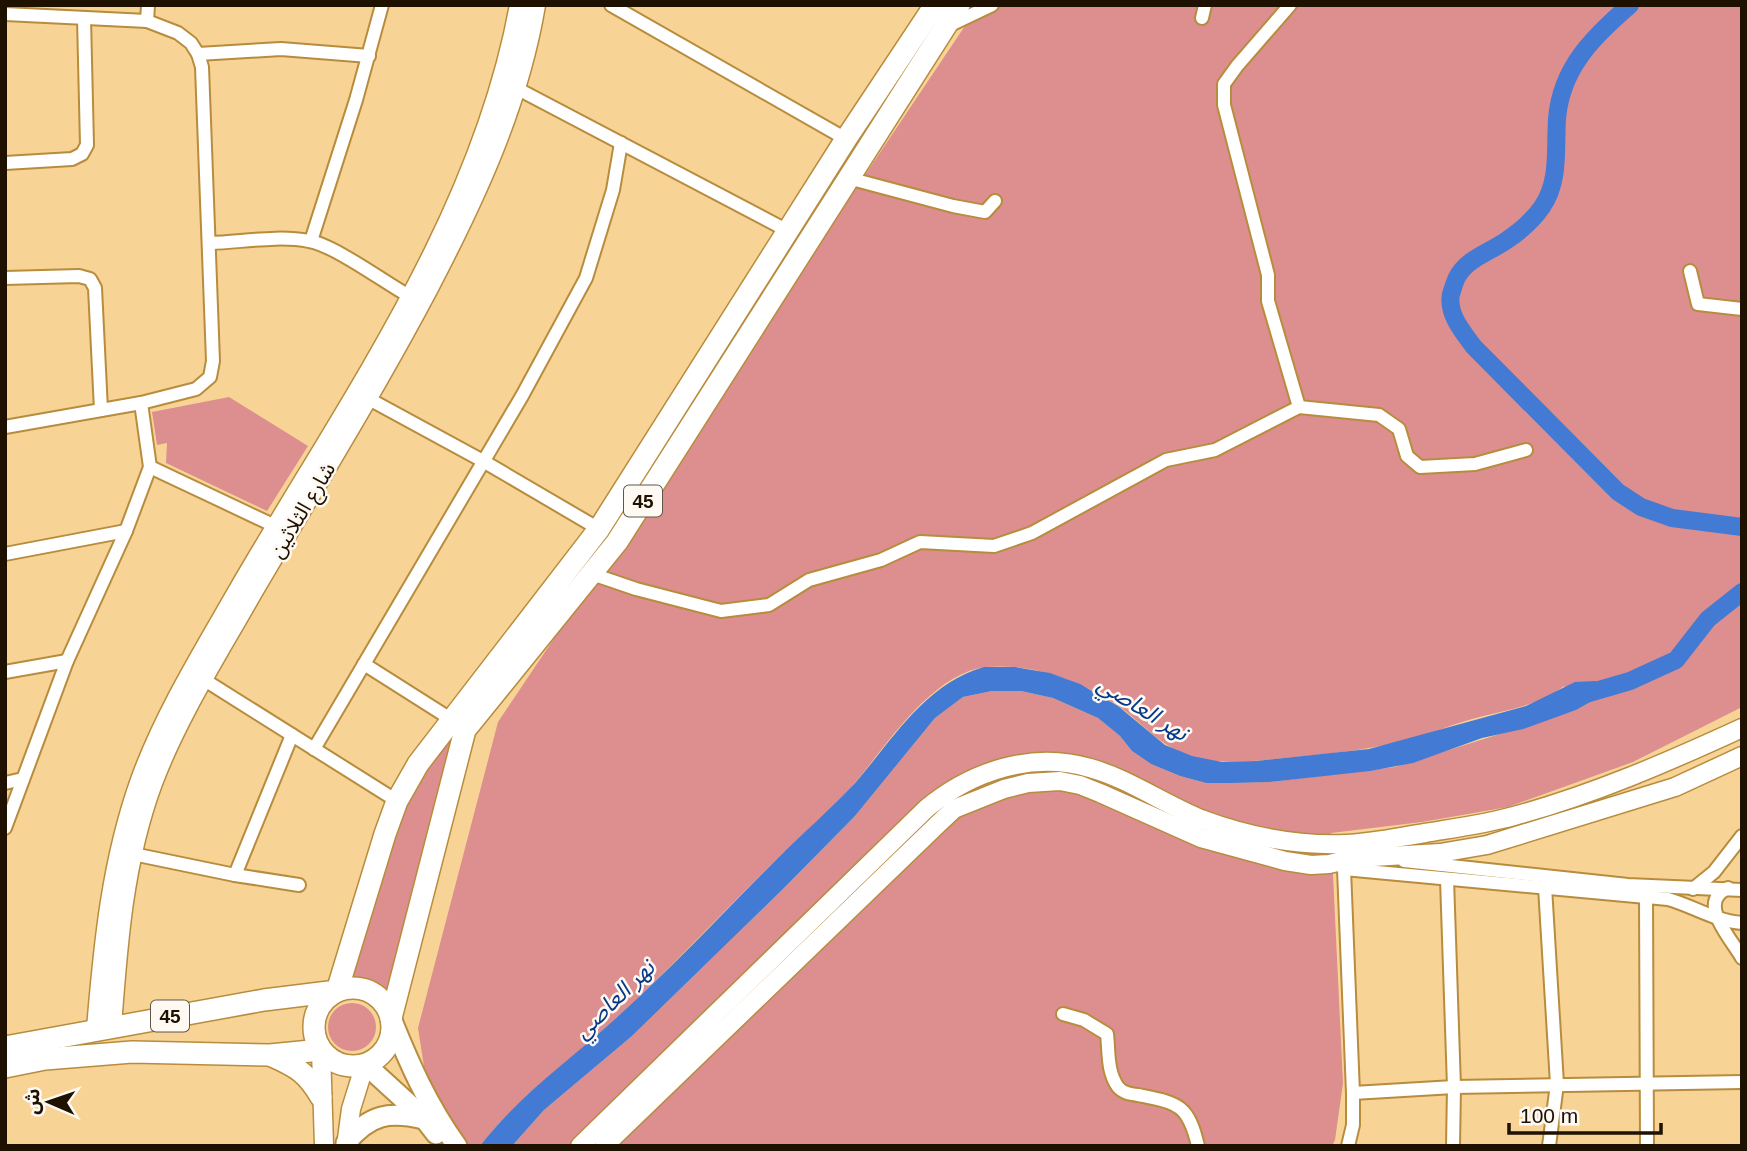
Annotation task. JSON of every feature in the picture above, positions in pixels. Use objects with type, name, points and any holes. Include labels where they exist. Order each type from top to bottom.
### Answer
[{"type":"highway","name":"45","points":[[391,1018],[459,725],[599,529],[790,232],[846,139],[935,5]]},
{"type":"highway","name":"45","points":[[5,1047],[264,1000],[337,991],[385,834],[397,801],[418,764],[459,725],[617,542],[959,5]]},
{"type":"highway","points":[[356,988],[374,994],[387,1008],[391,1018],[391,1037],[381,1054],[365,1064],[355,1066],[336,1062],[321,1050],[314,1032],[317,1012],[329,996],[337,991],[356,988]]},
{"type":"highway","name":"45","points":[[5,1067],[45,1059],[132,1052],[270,1055],[321,1050]]},
{"type":"highway","points":[[270,1055],[296,1067],[310,1078],[321,1097]]},
{"type":"main road","name":"شارع الثلاثين","points":[[104,1028],[133,854],[143,812],[157,774],[203,679],[213,648],[369,398],[451,230],[485,176],[516,88],[526,11]]},
{"type":"main road","points":[[104,1028],[103,943],[110,896],[131,807],[155,745],[213,648],[275,526],[357,392],[409,296],[451,230],[526,11]]},
{"type":"main road","points":[[604,1146],[954,809],[978,798],[1028,783],[1060,781],[1090,789],[1201,838],[1249,853],[1311,865],[1340,858],[1356,858],[1514,816],[1592,790],[1739,728]]},
{"type":"main road","points":[[1386,848],[1453,865],[1487,845],[1675,787],[1742,756]]},
{"type":"main road","points":[[580,1146],[926,808],[945,793],[975,777],[1010,766],[1054,761],[1099,771],[1200,818],[1254,837],[1292,844],[1340,858]]},
{"type":"main road","points":[[391,1018],[414,1074],[452,1144]]},
{"type":"main road","points":[[321,1050],[324,1146]]},
{"type":"main road","points":[[346,1144],[351,1109],[365,1064],[452,1144]]},
{"type":"main road","points":[[346,1144],[358,1128],[372,1119],[389,1115],[424,1119]]},
{"type":"street","points":[[147,21],[148,5]]},
{"type":"street","points":[[311,241],[369,56],[382,5]]},
{"type":"street","points":[[611,5],[846,139]]},
{"type":"street","points":[[946,27],[992,5]]},
{"type":"street","points":[[1290,5],[1224,84],[1224,105],[1268,275],[1268,301],[1299,407]]},
{"type":"street","points":[[5,14],[43,11],[84,18],[147,21],[178,33],[191,43],[198,54],[202,67],[211,243],[213,361],[209,377],[196,389],[141,403],[5,427]]},
{"type":"street","points":[[5,163],[72,159],[82,154],[87,145],[84,18]]},
{"type":"street","points":[[198,54],[281,49],[369,56]]},
{"type":"street","points":[[516,88],[790,232]]},
{"type":"street","points":[[314,749],[483,461],[586,278],[613,190],[621,144]]},
{"type":"street","points":[[848,178],[985,212],[995,201]]},
{"type":"street","points":[[211,243],[291,239],[311,241],[326,247],[409,296]]},
{"type":"street","points":[[1690,271],[1698,304],[1742,309]]},
{"type":"street","points":[[5,278],[79,276],[90,279],[95,288],[101,410]]},
{"type":"street","points":[[369,398],[599,529]]},
{"type":"street","points":[[5,828],[67,661],[126,531],[150,467],[141,403]]},
{"type":"street","points":[[592,574],[636,589],[721,611],[769,605],[809,580],[881,560],[920,542],[994,546],[1032,533],[1166,460],[1215,450],[1299,407],[1379,415],[1399,429],[1407,457],[1420,467],[1475,464],[1526,450]]},
{"type":"street","points":[[150,467],[275,526]]},
{"type":"street","points":[[5,554],[126,531]]},
{"type":"street","points":[[5,672],[67,661]]},
{"type":"street","points":[[364,664],[459,725]]},
{"type":"street","points":[[203,679],[397,801]]},
{"type":"street","points":[[235,875],[292,735]]},
{"type":"street","points":[[5,783],[23,779]]},
{"type":"street","points":[[1693,889],[1714,872],[1742,836]]},
{"type":"street","points":[[133,854],[299,885]]},
{"type":"street","points":[[1348,1146],[1353,1125],[1353,1093],[1340,858],[1453,865],[1628,885],[1735,889]]},
{"type":"street","points":[[1453,865],[1545,887],[1646,896],[1678,902],[1717,919],[1742,923]]},
{"type":"street","points":[[1453,865],[1453,1146]]},
{"type":"street","points":[[1545,887],[1557,1084],[1549,1146]]},
{"type":"street","points":[[1735,889],[1722,890],[1715,901],[1714,914],[1742,958]]},
{"type":"street","points":[[1646,896],[1647,1146]]},
{"type":"street","points":[[1063,1014],[1084,1020],[1107,1034],[1109,1069],[1117,1086],[1124,1093],[1174,1102],[1187,1115],[1198,1146]]},
{"type":"street","points":[[1353,1093],[1557,1084],[1742,1082]]},
{"type":"shaded area","points":[[979,5],[1742,5],[1742,707],[1633,762],[1508,807],[1422,822],[1331,833],[1343,1083],[1332,1146],[512,1146],[544,1110],[632,1036],[785,887],[855,816],[935,718],[963,697],[992,691],[1021,691],[1053,698],[1098,718],[1120,736],[1132,751],[1151,764],[1180,776],[1206,783],[1270,782],[1395,767],[1576,710],[1564,686],[1531,703],[1388,744],[1329,754],[1227,762],[1193,757],[1171,748],[1117,705],[1087,688],[1054,675],[1003,666],[967,672],[931,695],[915,710],[830,809],[628,1007],[524,1098],[480,1146],[430,1146],[427,1086],[418,1028],[498,722]]},
{"type":"shaded area","points":[[229,397],[308,446],[267,511],[166,463],[167,443],[157,445],[152,412]]},
{"type":"shaded area","points":[[453,731],[457,733],[387,1003],[370,990],[350,984],[390,846],[413,789]]},
{"type":"shaded area","points":[[352,1003],[361,1004],[369,1010],[375,1018],[375,1036],[369,1044],[361,1050],[352,1051],[343,1050],[335,1044],[329,1036],[328,1027],[329,1018],[335,1010],[343,1004]]},
{"type":"water","name":"نهر العاصي","points":[[984,667],[1015,667],[1050,673],[1080,684],[1118,706],[1165,745],[1192,756],[1222,762],[1369,749],[1526,706],[1575,682],[1595,681],[1603,688],[1597,698],[1576,710],[1523,729],[1482,738],[1413,763],[1370,771],[1270,782],[1232,783],[1206,783],[1151,764],[1132,751],[1120,736],[1098,718],[1053,698],[1021,691],[992,691],[963,697],[935,718],[855,816],[632,1036],[544,1110],[512,1146],[480,1146],[527,1095],[636,1000],[837,802],[912,714],[944,686]]},
{"type":"waterway","name":"نهر العاصي","points":[[1630,5],[1581,55],[1565,84],[1557,119],[1554,176],[1548,197],[1530,221],[1516,233],[1463,268],[1451,294],[1451,309],[1474,347],[1618,492],[1641,507],[1672,518],[1742,527]]},
{"type":"waterway","name":"نهر العاصي","points":[[1582,695],[1630,681],[1676,660],[1708,619],[1742,592]]}]
